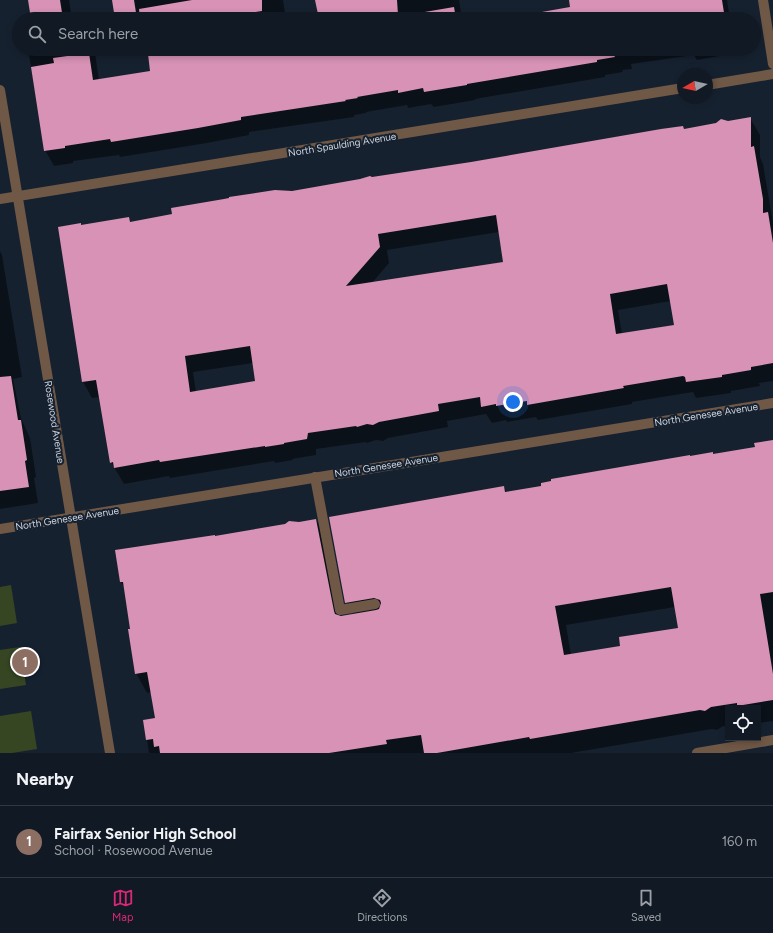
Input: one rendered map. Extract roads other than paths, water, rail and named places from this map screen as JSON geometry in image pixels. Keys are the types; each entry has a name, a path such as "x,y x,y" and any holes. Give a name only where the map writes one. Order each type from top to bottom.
{"street":[{"path":"763,0 773,64"},
{"path":"713,83 773,74"},
{"name":"North Spaulding Avenue","path":"0,199 677,89"},
{"name":"Rosewood Avenue","path":"0,90 110,753"},
{"name":"North Genesee Avenue","path":"0,529 773,403"},
{"path":"315,477 340,610 375,604"},
{"path":"696,753 773,740"}],"place":[{"name":"Fairfax Senior High School","path":"25,662"}]}
